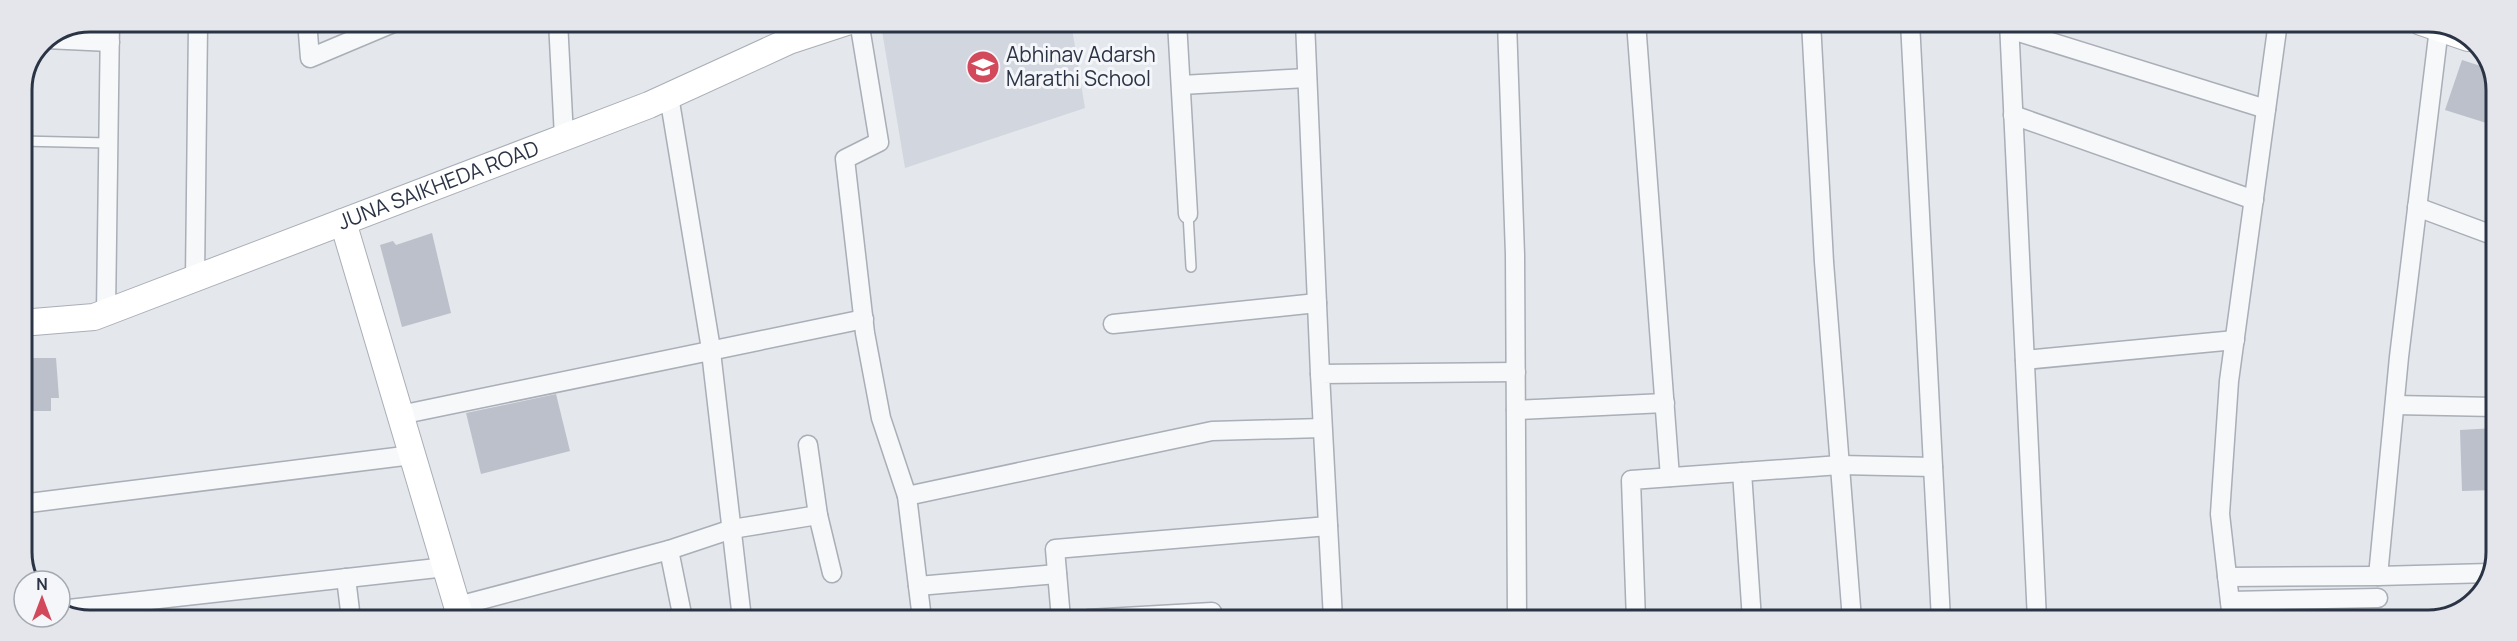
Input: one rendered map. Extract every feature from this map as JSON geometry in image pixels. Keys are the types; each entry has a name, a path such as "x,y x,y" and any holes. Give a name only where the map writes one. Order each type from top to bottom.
{"main road":[{"name":"JUNA SAIKHEDA ROAD","path":"32,322 94,317 343,222 669,96 787,32"},
{"path":"343,222 459,609"}],"street":[{"path":"106,312 110,32"},
{"path":"195,278 198,32"},
{"path":"308,32 310,58 372,32"},
{"path":"559,32 564,137"},
{"path":"861,32 879,142 845,159 864,319 881,418 906,495 921,609"},
{"path":"1178,32 1188,214"},
{"path":"1305,32 1322,428 1332,609"},
{"path":"1507,32 1515,255 1517,609"},
{"path":"1637,32 1670,477"},
{"path":"1812,32 1824,262 1851,609"},
{"path":"1911,32 1940,609"},
{"path":"2009,32 2036,609"},
{"path":"2028,32 2266,109"},
{"path":"2231,609 2220,514 2229,381 2277,32"},
{"path":"2378,576 2417,207 2429,32"},
{"path":"60,40 110,42"},
{"path":"1181,85 1307,78"},
{"path":"669,96 710,351 741,609"},
{"path":"2013,115 2254,200"},
{"path":"2417,207 2485,232"},
{"path":"1113,324 1317,303"},
{"path":"400,415 864,319"},
{"path":"2025,360 2235,340"},
{"path":"1320,374 1516,372"},
{"path":"1516,410 1665,403"},
{"path":"2395,405 2486,407"},
{"path":"906,495 1212,431 1322,428"},
{"path":"808,445 818,515 832,573"},
{"path":"32,503 412,455"},
{"path":"1636,609 1631,480 1840,465 1933,467"},
{"path":"1742,472 1751,609"},
{"path":"470,609 732,529 818,515"},
{"path":"1060,609 1055,549 1328,526"},
{"path":"669,550 681,609"},
{"path":"142,609 345,578 446,567"},
{"path":"2227,577 2481,573"},
{"path":"918,586 1058,574"},
{"path":"345,578 350,609"},
{"path":"2230,601 2378,598"}],"lane":[{"path":"32,141 108,142"},
{"path":"1188,214 1191,267"}],"shaded area":[{"name":"Abhinav Adarsh Marathi School","path":"882,32 1073,32 1085,108 905,168"}],"building":[{"path":"2462,60 2481,66 2485,86 2485,123 2445,110"},
{"path":"432,233 451,313 402,327 380,245 393,241 396,245"},
{"path":"32,358 56,358 59,398 51,398 51,411 32,411"},
{"path":"556,394 570,451 481,474 466,413"},
{"path":"2486,429 2486,490 2462,491 2460,430"}],"place":[{"name":"Abhinav Adarsh Marathi School","path":"983,67"}]}
